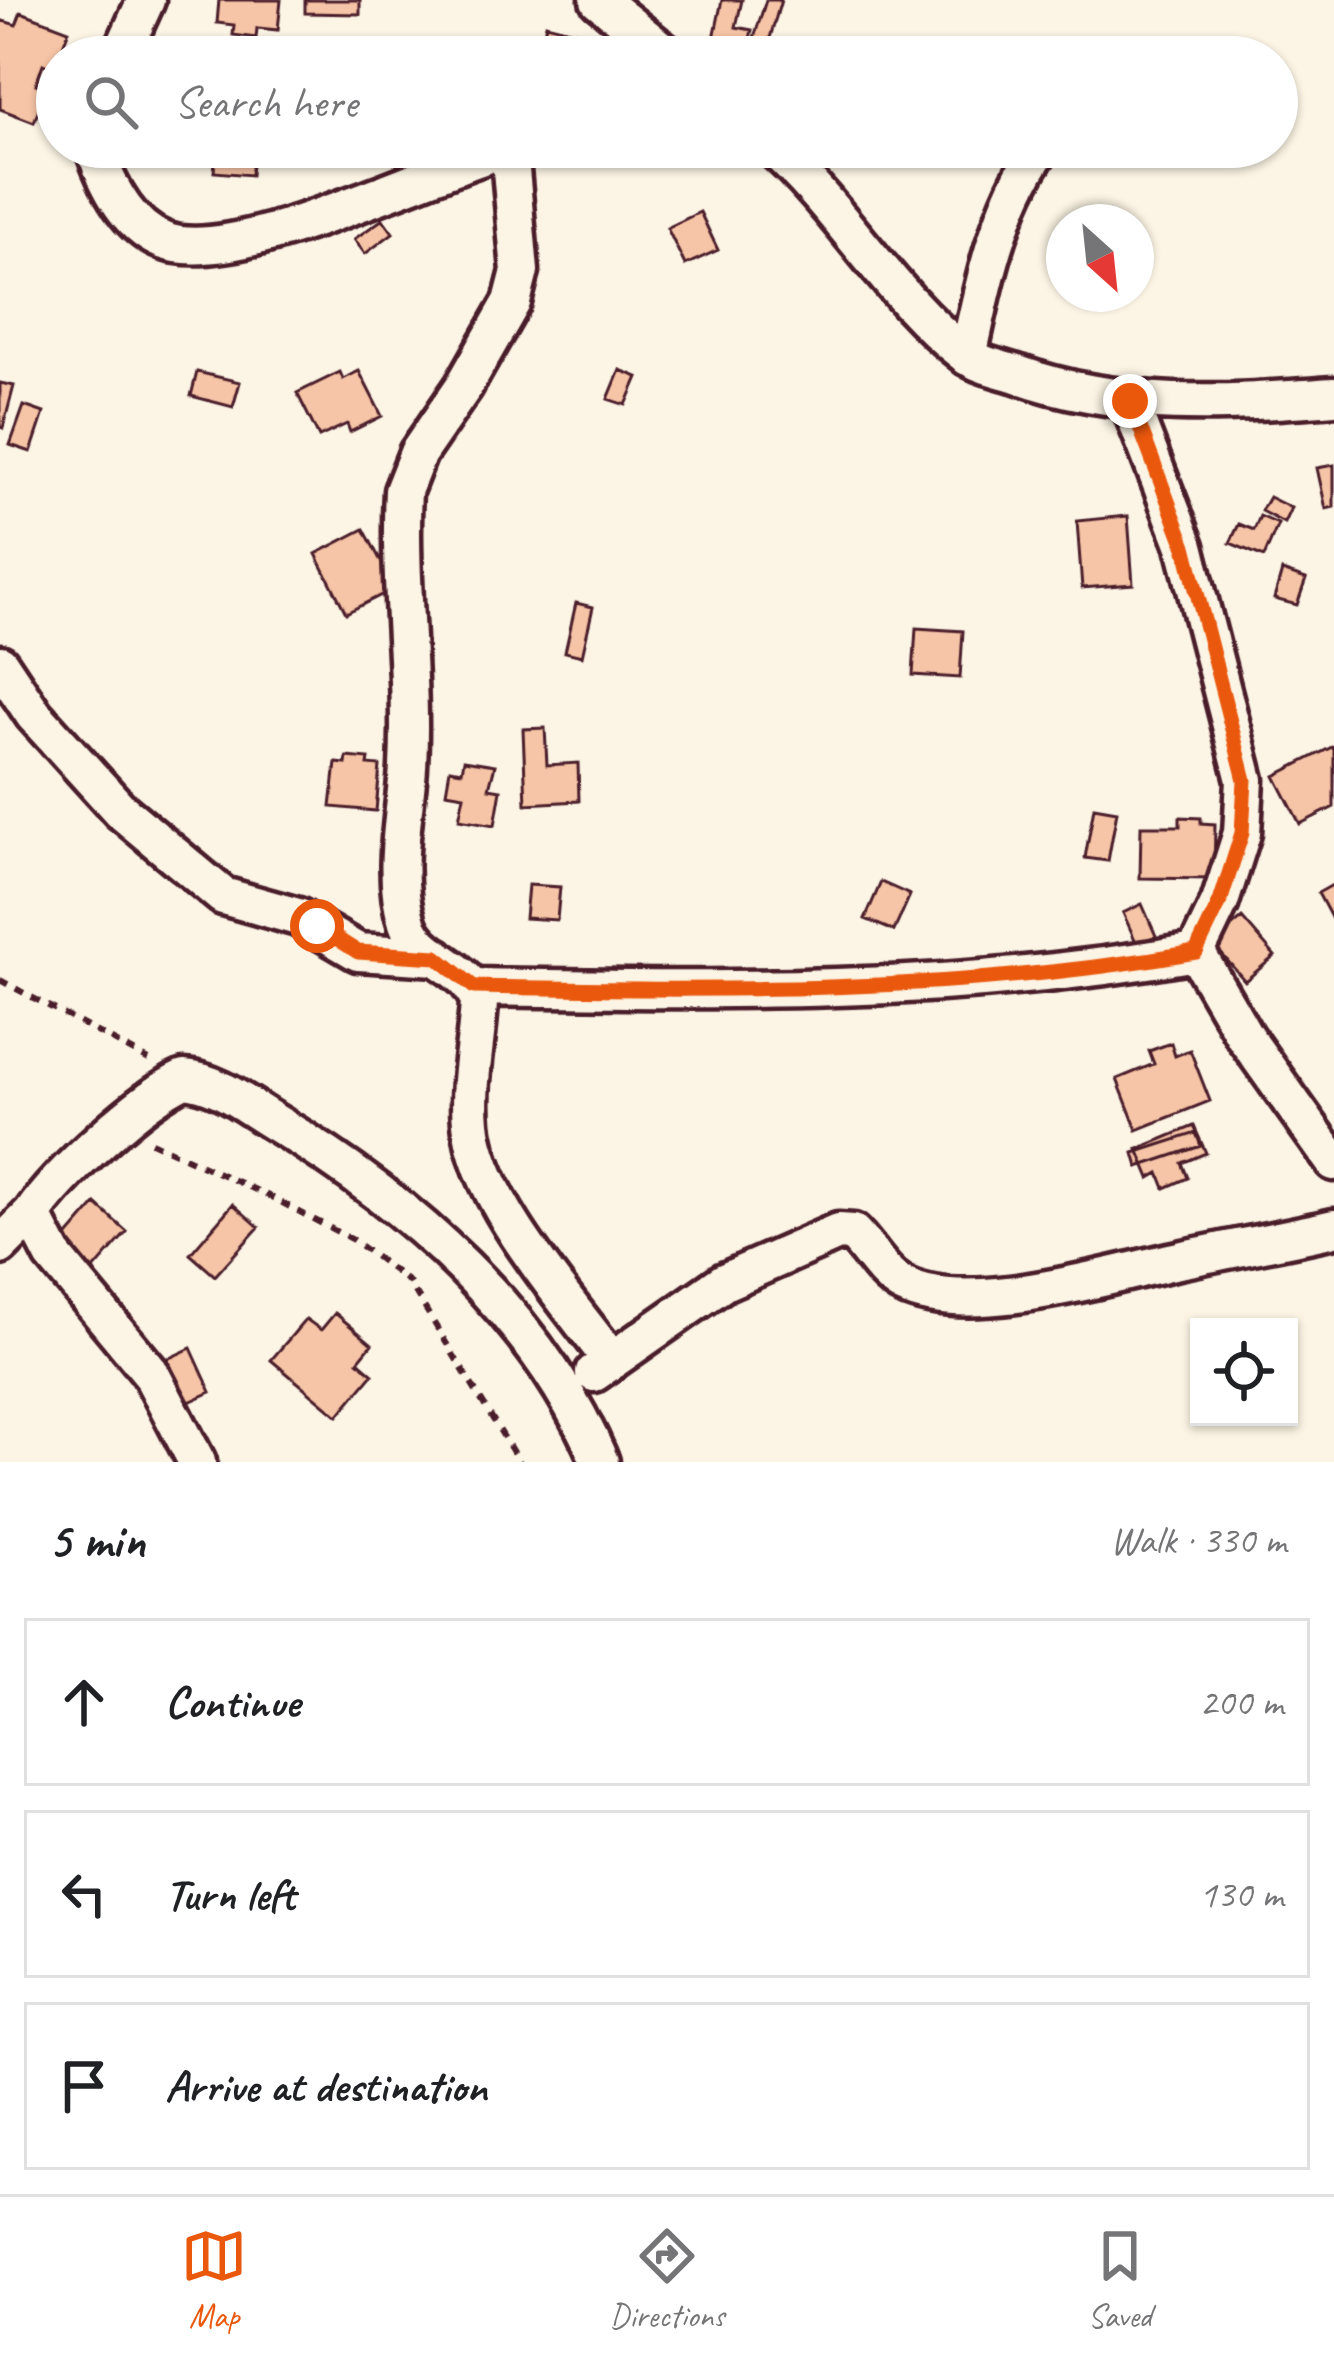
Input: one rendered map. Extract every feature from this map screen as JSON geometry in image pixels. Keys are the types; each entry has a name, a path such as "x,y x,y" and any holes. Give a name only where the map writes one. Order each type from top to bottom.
{"street":[{"path":"130,36 146,0"},
{"path":"599,0 637,36"},
{"path":"101,168 126,212 158,239 187,248 278,230 451,168"},
{"path":"512,168 520,271 512,302 464,386 418,453 403,490 408,766 399,849 408,924 416,940 474,987 479,1002 470,1123 481,1163 507,1216 611,1360"},
{"path":"795,168 903,294 968,357 1048,385 1130,401 1251,402 1334,396"},
{"path":"968,357 986,272 1027,168"},
{"path":"1130,401 1185,546 1245,780 1242,833 1220,902 1196,952"},
{"path":"0,664 34,715 120,810 223,896 298,917 358,952 437,957"},
{"path":"474,987 766,992 1030,977 1196,952"},
{"path":"1196,952 1245,1036 1334,1162"},
{"path":"0,1246 32,1214 50,1187 152,1097 184,1079 208,1084 291,1132 424,1229 477,1281 567,1393 600,1462"},
{"path":"32,1214 52,1255 150,1372 197,1462"},
{"path":"567,1393 724,1282 838,1232 853,1233 891,1278 908,1288 955,1298 1070,1283 1334,1228"}],"path":[{"path":"0,980 184,1079"},
{"path":"119,1127 271,1197 386,1262 424,1302 519,1462"}],"building":[{"path":"219,0 281,0 278,30 257,28 256,36 241,36 233,35 234,25 217,23"},
{"path":"305,0 360,0 360,14 305,13"},
{"path":"722,0 742,0 736,27 752,30 751,36 714,36"},
{"path":"766,0 781,0 771,36 755,36"},
{"path":"21,12 69,30 67,36 36,36 34,122 0,109 0,20 16,25"},
{"path":"546,24 578,32 577,36 543,36"},
{"path":"214,168 252,168 251,175 214,172"},
{"path":"700,212 718,250 685,265 667,228"},
{"path":"383,219 393,233 365,254 354,239"},
{"path":"620,370 638,377 626,405 608,399"},
{"path":"359,371 382,416 350,432 347,424 319,437 297,393 340,372 343,379"},
{"path":"197,372 240,382 233,407 191,396"},
{"path":"0,383 14,386 3,428 0,427"},
{"path":"24,406 44,413 31,452 10,445"},
{"path":"1334,465 1334,507 1326,509 1317,468"},
{"path":"1269,497 1291,508 1284,523 1261,511"},
{"path":"1128,516 1133,584 1082,588 1077,521"},
{"path":"1260,516 1278,524 1264,557 1230,543 1239,524 1254,530"},
{"path":"364,529 395,588 346,613 316,554"},
{"path":"1282,571 1306,579 1297,605 1274,599"},
{"path":"576,603 593,607 582,656 565,652"},
{"path":"916,628 963,631 960,678 913,675"},
{"path":"545,728 547,765 578,763 579,801 526,804 523,729"},
{"path":"1334,746 1334,807 1300,824 1275,776"},
{"path":"347,757 369,759 368,765 380,766 376,811 331,807 336,763 346,764"},
{"path":"464,760 495,765 489,788 501,790 495,825 459,819 464,795 446,792 450,769 462,771"},
{"path":"1094,807 1117,811 1108,861 1085,858"},
{"path":"1180,817 1215,824 1214,879 1140,878 1141,826 1180,826"},
{"path":"881,882 910,895 894,931 865,919"},
{"path":"1334,884 1334,923 1318,893"},
{"path":"528,885 560,887 557,920 525,918"},
{"path":"1142,904 1156,936 1137,944 1123,913"},
{"path":"1242,918 1275,956 1245,981 1212,943"},
{"path":"1171,1043 1175,1056 1190,1050 1210,1101 1137,1130 1117,1079 1154,1064 1149,1051"},
{"path":"1194,1126 1206,1153 1182,1163 1188,1178 1165,1188 1159,1173 1150,1178 1138,1149"},
{"path":"1196,1133 1201,1146 1138,1167 1134,1153"},
{"path":"96,1204 127,1232 93,1271 61,1244"},
{"path":"233,1204 259,1227 215,1276 190,1254"},
{"path":"335,1313 372,1344 358,1361 373,1374 338,1416 271,1360 306,1319 321,1330"},
{"path":"191,1348 211,1392 178,1407 159,1363"}],"route":[{"path":"317,926 358,952 437,957 474,987 766,992 1030,977 1196,952 1220,902 1242,833 1245,780 1185,546 1130,401"}]}
